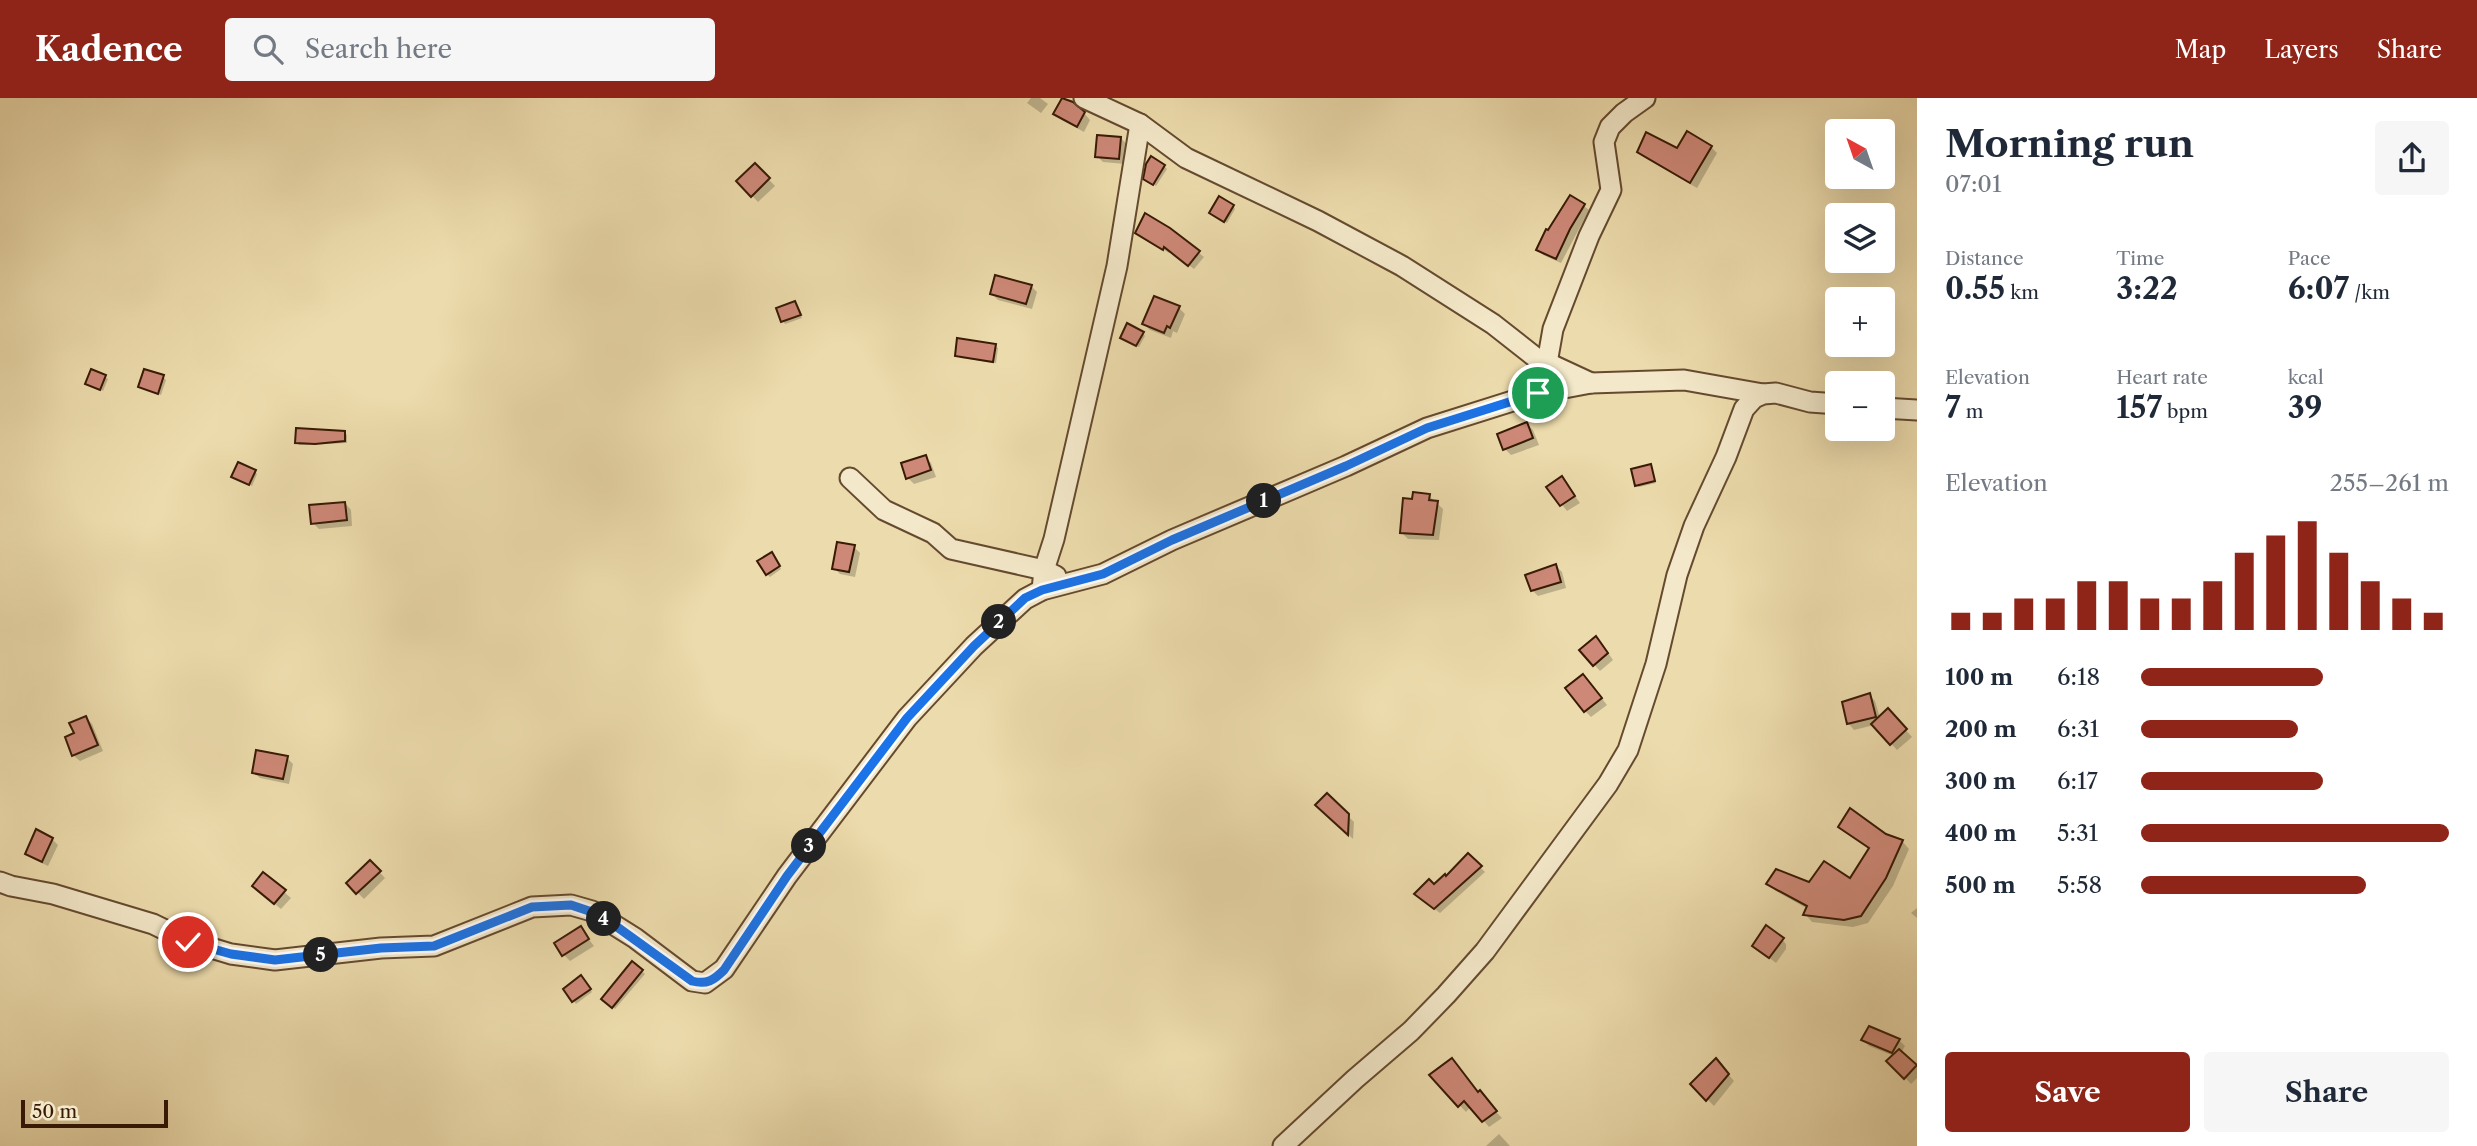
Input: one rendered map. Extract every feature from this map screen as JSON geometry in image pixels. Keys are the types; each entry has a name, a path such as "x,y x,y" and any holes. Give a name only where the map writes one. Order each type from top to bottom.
{"street":[{"path":"1084,98 1140,124 1186,158 1298,211 1402,266 1493,324 1535,357 1591,383"},
{"path":"1547,363 1553,329 1588,236 1611,190 1604,142 1610,127 1645,98"},
{"path":"1042,590 1044,570 1054,539 1117,265 1140,124"},
{"path":"0,882 11,887 53,894 153,924 188,942 231,954 275,960 381,948 434,946 532,907 571,905 592,912 635,938 692,981 705,983 724,970 787,876 907,718 1025,598 1042,590 1103,574 1172,540 1346,466 1427,428 1538,393 1591,383 1684,380 1825,403"},
{"path":"1283,1146 1355,1079 1412,1031 1447,995 1485,951 1608,784 1628,750 1656,664 1677,575 1694,526 1726,457 1744,409 1754,398 1763,394"},
{"path":"1895,409 1917,410"},
{"path":"850,478 884,509 933,533 951,549 1044,570 1068,583"}],"building":[{"path":"1062,98 1073,102 1085,112 1077,127 1053,114"},
{"path":"1687,131 1712,146 1690,183 1637,152 1646,132 1677,148"},
{"path":"1097,135 1121,137 1119,159 1095,157"},
{"path":"1151,156 1165,165 1153,185 1143,179"},
{"path":"755,163 770,178 751,197 736,181"},
{"path":"1570,195 1585,204 1556,259 1536,250 1546,229 1548,230"},
{"path":"1219,196 1234,205 1224,222 1209,213"},
{"path":"1145,213 1200,251 1188,266 1164,247 1163,250 1135,233"},
{"path":"995,275 1032,285 1026,304 990,294"},
{"path":"1154,296 1180,306 1170,328 1167,326 1164,333 1142,324"},
{"path":"795,301 801,315 781,322 776,308"},
{"path":"1127,323 1144,332 1136,346 1120,338"},
{"path":"957,338 996,344 993,362 955,356"},
{"path":"91,369 106,375 100,390 85,384"},
{"path":"144,369 164,375 158,394 138,387"},
{"path":"1527,422 1533,438 1503,450 1497,434"},
{"path":"296,428 345,431 345,441 295,443"},
{"path":"926,455 931,470 906,479 901,463"},
{"path":"238,462 256,470 249,485 231,477"},
{"path":"1651,464 1655,481 1635,486 1631,469"},
{"path":"1562,476 1575,496 1560,506 1546,487"},
{"path":"1413,492 1430,494 1429,500 1438,501 1433,535 1400,533 1403,498 1412,499"},
{"path":"345,502 347,520 311,524 309,505"},
{"path":"837,542 855,545 849,572 832,569"},
{"path":"772,552 780,566 766,575 757,561"},
{"path":"1556,564 1561,582 1531,591 1525,575"},
{"path":"1596,636 1608,653 1593,666 1579,650"},
{"path":"1583,674 1602,698 1584,712 1565,688"},
{"path":"1870,693 1876,717 1847,724 1842,702"},
{"path":"1888,708 1907,729 1890,745 1871,724"},
{"path":"86,716 98,745 72,756 65,737 74,733 69,723"},
{"path":"256,750 288,756 283,779 252,773"},
{"path":"1327,793 1349,814 1348,835 1315,805"},
{"path":"1850,808 1886,834 1903,840 1886,878 1861,916 1844,920 1803,915 1807,906 1766,884 1776,869 1809,882 1824,861 1850,878 1869,848 1838,827"},
{"path":"36,829 53,838 42,862 25,854"},
{"path":"1468,853 1482,866 1434,909 1414,894 1429,879 1434,884 1445,874 1446,876"},
{"path":"370,860 381,871 356,894 346,883"},
{"path":"263,872 286,890 274,904 252,886"},
{"path":"1766,925 1784,938 1769,958 1752,946"},
{"path":"581,926 589,939 562,956 554,943"},
{"path":"632,961 643,970 612,1008 601,999"},
{"path":"581,975 591,989 572,1002 563,989"},
{"path":"1869,1026 1900,1039 1892,1053 1861,1040"},
{"path":"1899,1049 1917,1065 1904,1079 1886,1061"},
{"path":"1452,1058 1478,1092 1480,1090 1497,1111 1482,1122 1464,1101 1458,1107 1429,1075"},
{"path":"1716,1058 1729,1074 1706,1101 1690,1084"}],"route":[{"path":"188,942 231,954 275,960 381,948 434,946 532,907 571,905 592,912 613,924 692,981 711,981 731,961 787,876 907,718 974,646 1025,598 1042,590 1103,574 1172,540 1346,466 1427,428 1538,393"}]}
